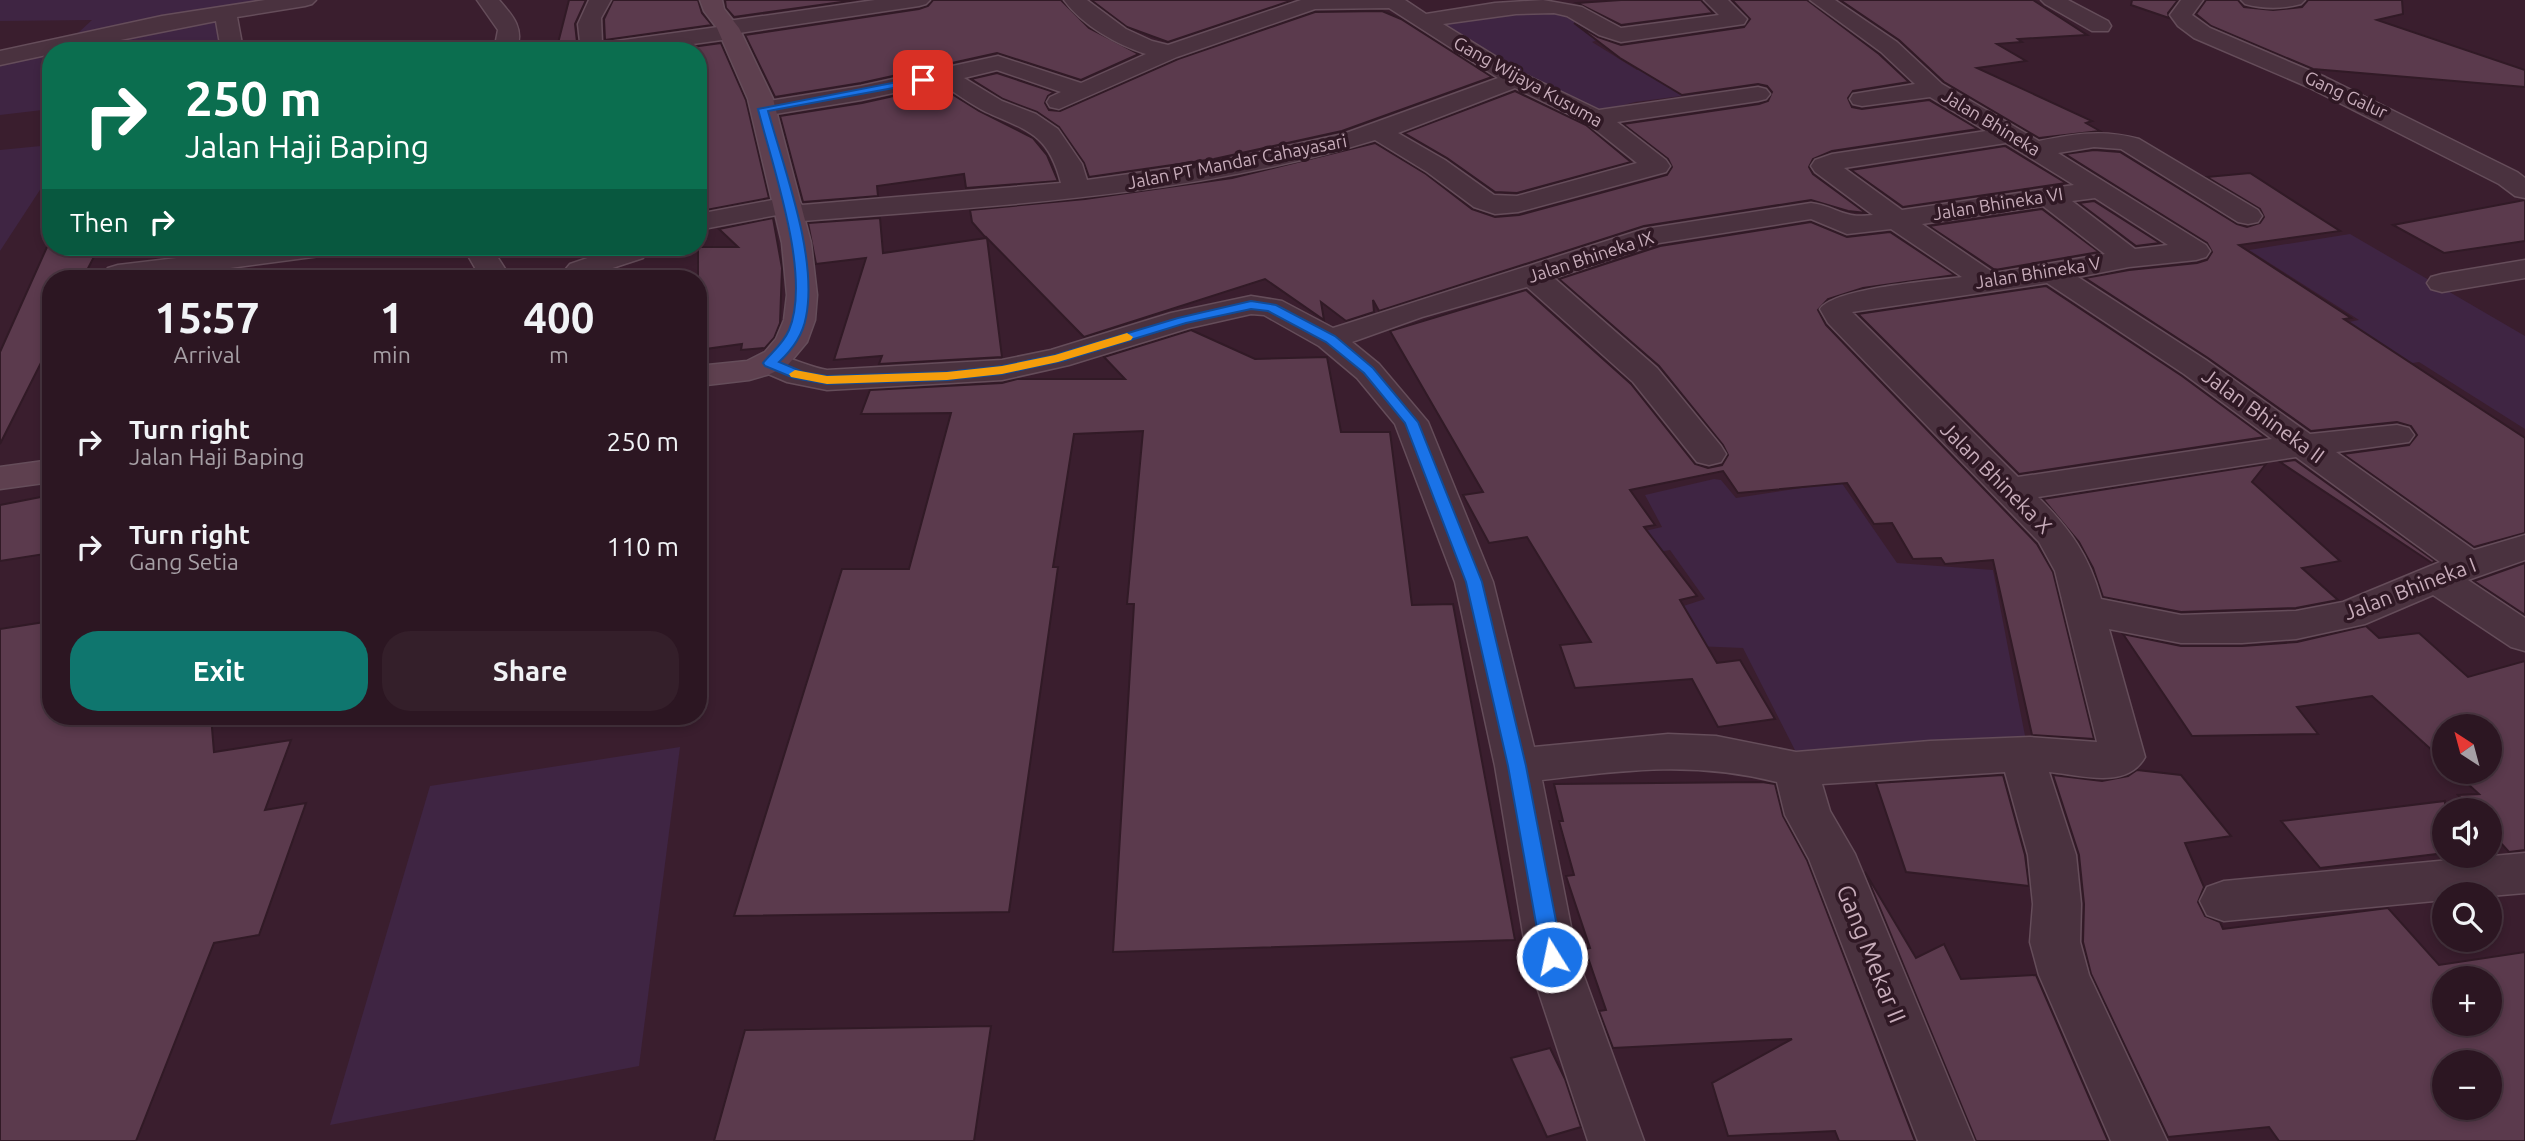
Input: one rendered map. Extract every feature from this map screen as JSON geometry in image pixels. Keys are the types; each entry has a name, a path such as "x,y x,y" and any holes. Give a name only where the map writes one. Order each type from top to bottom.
{"street":[{"path":"74,42 162,23 305,0"},
{"path":"488,0 510,30 512,37 510,42"},
{"path":"590,42 587,20 600,0"},
{"path":"707,375 745,370 770,363 789,343 800,316 800,261 763,109 729,30 712,7 711,0"},
{"path":"668,42 919,0"},
{"path":"1074,0 1108,27 1156,50 1169,52"},
{"path":"1421,22 1477,12 1558,6 1578,12 1600,28 1621,35 1736,19 1737,17 1715,0"},
{"name":"Jalan Bhineka","path":"1821,0 1889,47 1934,89 2196,251 2129,258"},
{"path":"2052,0 2100,26"},
{"name":"Gang Galur","path":"2218,0 2192,0 2181,15 2183,20 2202,33 2311,78 2394,118 2508,178 2525,190"},
{"path":"2252,0 2294,0"},
{"path":"1027,119 1080,91 1169,52 1312,3 1394,1"},
{"name":"Gang Wijaya Kusuma","path":"1377,131 1397,141 1495,206 1518,204 1656,167 1596,118 1516,79 1421,22 1394,1"},
{"path":"225,13 231,42"},
{"path":"0,58 42,49"},
{"path":"763,109 998,62 1080,91"},
{"path":"943,75 993,106 1027,119 1049,134 1069,164 1076,189"},
{"name":"Jalan PT Mandar Cahayasari","path":"707,211 789,209 1106,187 1206,172 1377,131 1516,79"},
{"path":"1862,99 1934,89"},
{"path":"1596,118 1758,94"},
{"path":"1988,282 1824,166 1832,162 2010,135"},
{"path":"2034,150 2098,138 2117,139 2130,144 2248,216"},
{"name":"Jalan Bhineka VI","path":"1896,219 2099,189"},
{"name":"Jalan Bhineka V","path":"2048,196 2129,258"},
{"name":"Jalan Bhineka IX","path":"1330,339 1654,236 1811,211 1829,214 1846,226 1896,219"},
{"path":"163,270 266,256"},
{"path":"580,270 616,256"},
{"name":"Jalan Bhineka V","path":"1846,303 2052,273 2129,258"},
{"path":"2442,283 2525,270"},
{"name":"Jalan Bhineka II","path":"2052,273 2195,367 2304,445 2525,637"},
{"path":"1532,276 1572,308 1645,375 1709,454"},
{"name":"Jalan Bhineka X","path":"1846,303 1835,309 1839,316 2054,535 2074,571 2123,757 2116,761 2025,755"},
{"path":"770,363 799,375 827,380 947,376 1002,370 1058,358 1182,320 1251,305 1271,307 1330,339 1368,370 1411,422 1474,582 1517,766 1552,957 1616,1141"},
{"path":"2008,490 2304,445 2396,435"},
{"path":"0,478 42,472"},
{"name":"Jalan Bhineka I","path":"2085,610 2181,629 2242,629 2296,625 2351,614 2453,572 2525,547"},
{"path":"1517,766 1690,751 1738,755 1796,769 1930,758 2025,755 2023,759 2052,855 2057,904 2055,942 2064,975 2139,1141"},
{"name":"Gang Mekar II","path":"1796,769 1808,815 1831,854 1927,1098 1947,1141"},
{"path":"2224,901 2525,873"}],"shaded area":[{"path":"0,0 274,0 229,8 221,42 68,42 92,20 0,21"},
{"path":"1552,8 1579,15 1605,37 1592,42 1637,70 1654,67 1697,94 1635,102 1601,111 1520,79 1427,22"},
{"path":"42,52 42,110 0,115 0,63"},
{"path":"42,146 42,187 0,251 0,150"},
{"path":"2350,234 2525,336 2525,429 2419,362 2375,369 2314,329 2359,320 2249,250"},
{"path":"1714,479 1721,480 1736,498 1841,482 1897,563 1993,570 2026,741 1800,760 1743,648 1670,645 1656,615 1705,599 1670,550 1623,558 1610,539 1662,527 1645,495"},
{"path":"680,747 639,1066 330,1125 430,786"}],"building":[{"path":"569,0 586,0 575,24 577,42 558,42"},
{"path":"613,0 698,0 702,13 712,25 605,40 604,19"},
{"path":"725,0 856,0 734,17 726,8"},
{"path":"933,0 1061,0 1089,28 1139,54 1081,80 997,53 861,83 775,97 745,35 919,9 928,6"},
{"path":"1091,0 1293,0 1168,42 1127,27"},
{"path":"1701,0 1713,13 1621,25 1577,3"},
{"path":"1732,0 1807,0 1879,54 1909,82 1853,91 1848,98 1852,107 1862,109 1929,100 1978,129 1832,151 1813,159 1809,167 1813,174 1866,213 1848,211 1811,200 1644,226 1379,311 1373,300 1374,312 1346,321 1321,302 1324,320 1265,279 1084,337 987,238 1002,357 879,364 882,356 834,360 866,258 816,264 808,223 880,218 883,253 986,238 972,222 970,210 1085,199 1232,178 1375,143 1426,174 1472,209 1495,217 1519,215 1667,175 1672,167 1668,159 1623,124 1759,104 1768,101 1772,92 1767,86 1758,84 1682,95 1620,58 1574,23 1598,37 1621,45 1744,27 1750,19"},
{"path":"1840,0 2033,0 2087,35 2018,39 2022,42 1997,44 2026,61 1977,68 2092,121 2086,123 2100,131 2039,138 1944,82 1899,40"},
{"path":"2132,0 2178,0 2168,13 2169,18 2131,5"},
{"path":"2206,0 2238,0 2244,7 2273,10 2302,7 2308,0 2402,0 2403,14 2377,20 2525,70 2525,87 2313,69 2211,26 2196,14"},
{"path":"1382,11 1401,19 1492,77 1342,131 1214,159 1089,177 1084,163 1059,127 1037,112 1003,99 971,79 997,73 1054,92 1048,96 1045,103 1049,110 1060,111 1178,59 1315,12"},
{"path":"721,43 746,100 769,198 707,210 707,45"},
{"path":"939,86 979,111 1033,138 1047,155 1058,181 966,188 964,174 877,186 878,196 803,202 780,116 862,103"},
{"path":"1515,91 1586,125 1631,162 1517,193 1495,192 1447,158 1404,133"},
{"path":"2005,146 2066,183 1903,207 1851,170"},
{"path":"2094,150 2120,152 2237,224 2247,227 2260,223 2264,217 2260,209 2207,177 2250,173 2340,231 2239,245 2351,318 2344,319 2525,438 2525,533 2474,547 2343,454 2409,445 2417,435 2411,426 2397,422 2311,431 2208,358 2085,278 2197,263 2207,260 2212,252 2207,243 2065,154"},
{"path":"2525,200 2525,241 2444,253 2393,225"},
{"path":"2094,201 2160,243 2136,246 2079,203"},
{"path":"2042,209 2099,252 1995,270 1929,226"},
{"path":"773,218 782,268 780,323 774,338 765,348 741,350 742,344 707,349 707,270 698,270 698,256 707,256 707,247 738,247 719,229"},
{"path":"1811,222 1847,237 1890,232 1955,275 1863,288 1828,299 1818,310 1826,325 2037,544 2053,572 2094,739 2032,735 1993,560 1945,564 1941,558 1913,559 1892,523 1874,524 1847,483 1738,493 1723,471 1630,490 1655,525 1644,527 1697,596 1680,600 1717,663 1740,660 1775,719 1718,727 1692,679 1575,688 1560,645 1591,642 1527,537 1489,543 1463,495 1483,492 1390,331 1526,290 1631,384 1695,464 1708,468 1722,465 1728,455 1723,445 1659,366 1559,279 1660,246"},
{"path":"43,256 94,256 87,270 42,270 42,361 0,444 0,352"},
{"path":"2046,286 2182,376 2265,437 2019,474 1858,314"},
{"path":"1191,330 1255,359 1327,357 1341,432 1390,432 1412,605 1453,604 1515,940 1113,952 1134,604 1127,604 1143,431 1074,434 1053,567 1058,567 1009,912 734,916 842,569 909,569 951,413 861,414 870,390 1002,383 1017,379 1125,379 1104,357"},
{"path":"2295,460 2435,561 2432,563 2280,462"},
{"path":"2266,464 2252,482 2340,561 2302,568 2338,600 2296,608 2181,612 2103,597 2093,568 2079,542 2043,499"},
{"path":"42,497 42,554 0,561 0,505"},
{"path":"2525,563 2525,615 2474,581"},
{"path":"42,622 42,725 212,725 214,752 291,740 265,810 306,803 259,935 214,943 136,1141 0,1141 0,629"},
{"path":"2366,626 2379,638 2419,633 2468,677 2525,661 2525,850 2509,852 2502,844 2502,798 2461,798 2458,795 2479,794 2468,784 2502,784 2502,714 2432,714 2432,750 2372,696 2297,707 2318,734 2192,736 2123,634 2181,646 2242,646 2297,642"},
{"path":"2137,770 2181,775 2231,836 2185,843 2204,887 2198,902 2205,916 2220,922 2223,929 2388,908 2439,965 2525,952 2525,1141 2279,1141 2269,1127 2168,1137 2091,974 2083,942 2084,904 2079,855 2053,775 2102,781 2128,776"},
{"path":"2003,775 2025,855 2029,886 1906,872 1876,783"},
{"path":"1554,784 1775,784 1783,816 1807,860 1915,1141 1839,1141 1835,1131 1728,1136 1712,1083 1792,1039 1613,1048 1599,1011 1606,1010 1585,949 1590,948 1566,876 1574,875 1559,821 1563,821"},
{"path":"2432,803 2432,855 2320,868 2281,821"},
{"path":"1865,872 1916,958 1944,944 1961,979 2036,975 2108,1141 1976,1141"},
{"path":"991,1026 974,1141 714,1141 745,1030"},
{"path":"1550,1048 1565,1079 1581,1127 1547,1137 1511,1058"}],"slow traffic":[{"path":"795,374 827,380 947,376 1002,370 1058,358 1127,337"}],"route":[{"path":"923,80 763,109 790,214 802,283 800,316 795,331 784,350 770,363 799,375 827,380 947,376 1002,370 1058,358 1182,320 1251,305 1271,307 1330,339 1368,370 1389,392 1411,422 1474,582 1517,766 1552,957"}]}
